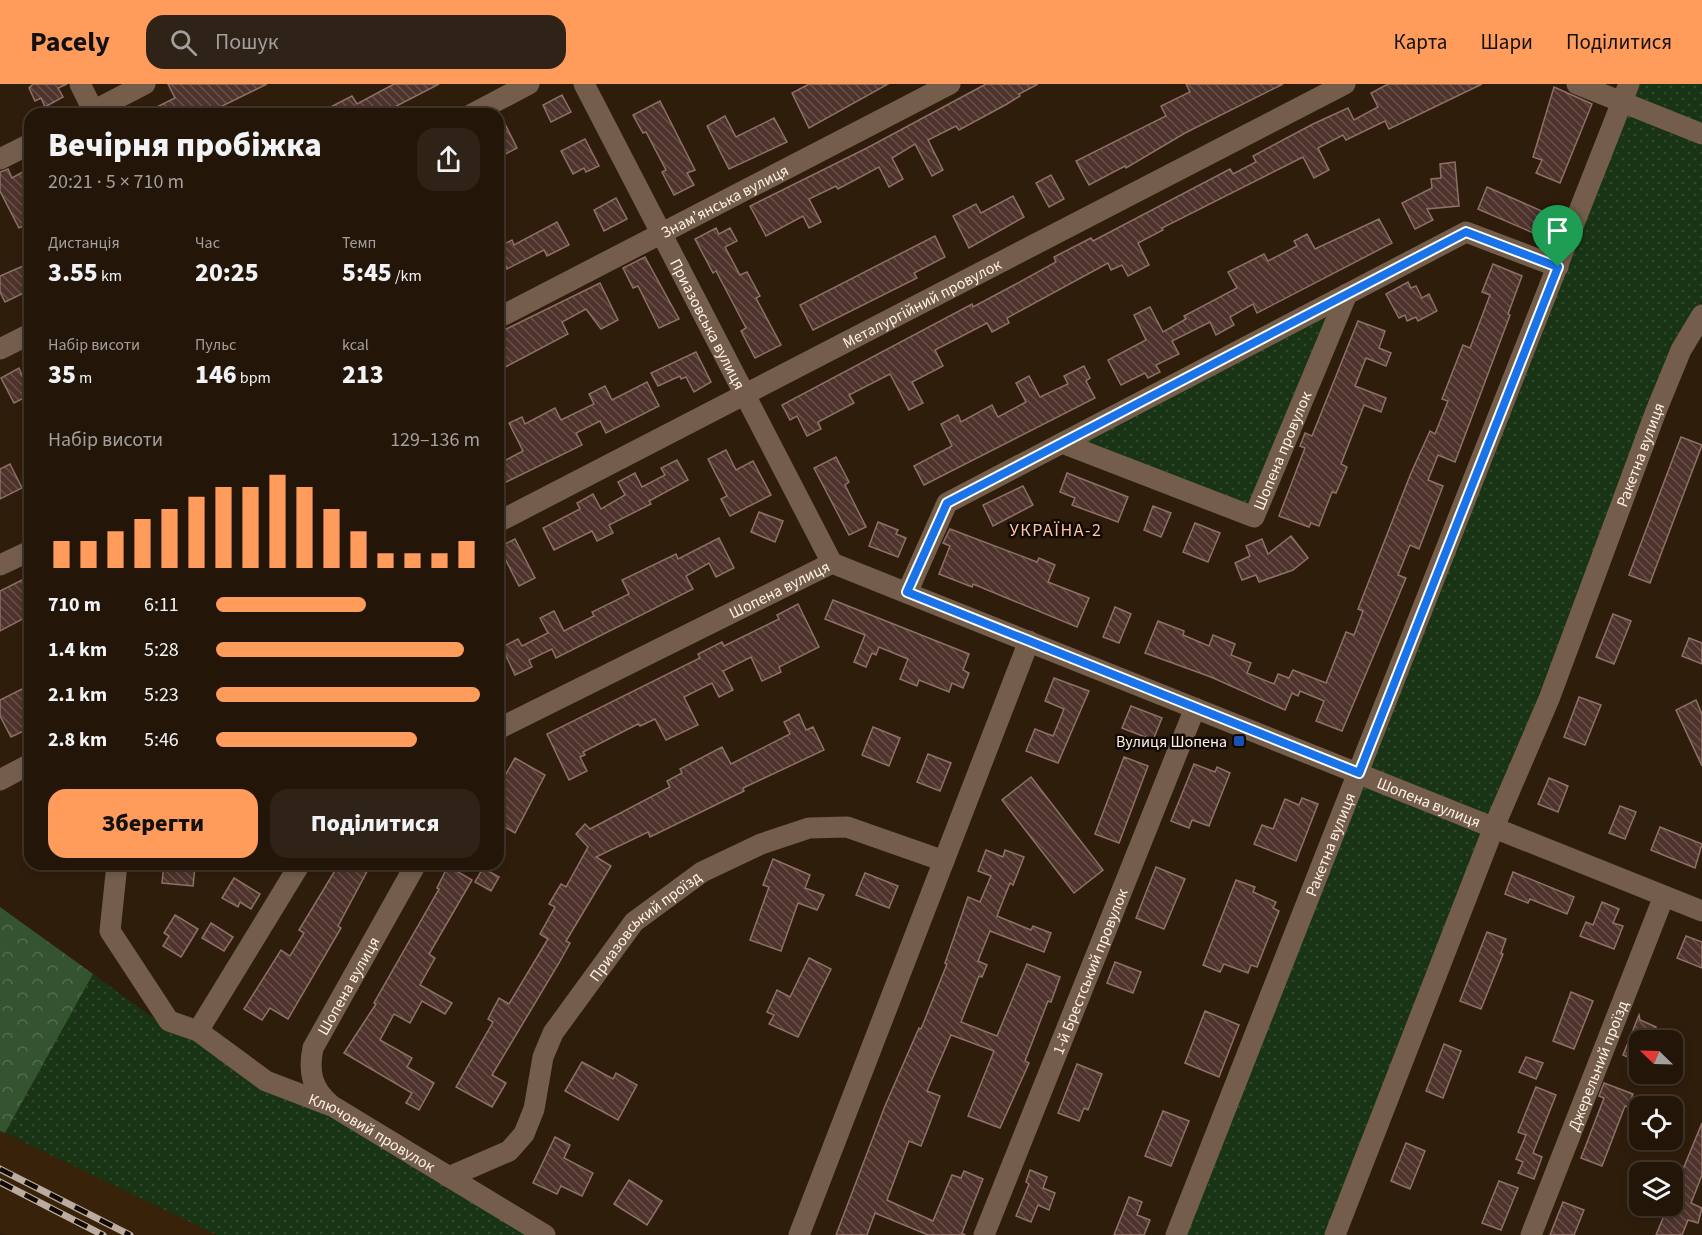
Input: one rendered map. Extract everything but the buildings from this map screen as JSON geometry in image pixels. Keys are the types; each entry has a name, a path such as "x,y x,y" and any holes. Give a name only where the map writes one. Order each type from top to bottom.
{"street":[{"path":"80,84 90,108"},
{"path":"101,108 145,84"},
{"path":"483,108 529,84"},
{"name":"Приазовська вулиця","path":"584,84 832,563"},
{"name":"Знам’янська вулиця","path":"504,315 950,84"},
{"name":"Металургійний провулок","path":"504,519 1345,84"},
{"path":"1577,84 1625,93 1702,134"},
{"name":"Ракетна вулиця","path":"1176,1235 1625,93"},
{"path":"0,159 24,147"},
{"path":"907,592 947,503 1466,232 1558,267"},
{"name":"Шопена провулок","path":"1062,443 1254,517 1347,294"},
{"name":"Ракетна вулиця","path":"1335,1235 1494,827 1549,699 1656,411 1681,350 1702,315"},
{"path":"0,349 24,337"},
{"path":"0,564 24,554"},
{"name":"Шопена вулиця","path":"504,726 832,563 1702,911"},
{"path":"800,1235 1029,641"},
{"name":"1-й Брестський провулок","path":"984,1235 1195,708"},
{"path":"0,780 24,767"},
{"name":"Приазовський проїзд","path":"449,1177 508,1151 524,1134 534,1109 543,1057 553,1032 634,922 702,872 761,844 808,828 847,827 944,861"},
{"name":"Ключовий провулок","path":"116,870 110,931 169,1021 198,1031 266,1082 334,1107 545,1235"},
{"path":"198,1031 296,870"},
{"name":"Шопена вулиця","path":"334,1107 321,1096 313,1081 310,1064 313,1047 413,870"},
{"name":"Джерельний проїзд","path":"1531,1235 1664,896"}],"shaded area":[{"path":"0,1131 151,1201 217,1235 7,1235 0,1232"}],"green space":[{"path":"1638,84 1702,84 1702,301 1328,1235 1185,1235"},
{"path":"1329,313 1249,506 1084,442"},
{"path":"0,907 93,974 5,1133 0,1131"},
{"path":"93,974 167,1028 195,1037 331,1113 533,1235 217,1235 5,1133"}],"railway":[{"path":"0,1169 130,1235"},
{"path":"0,1182 103,1235"}],"place":[{"name":"Вулиця Шопена","path":"1239,741"}],"district":[{"name":"УКРАЇНА-2","path":"1056,530"}],"route":[{"path":"1466,232 1558,267 1359,773 907,592 947,503 1466,232"}]}
